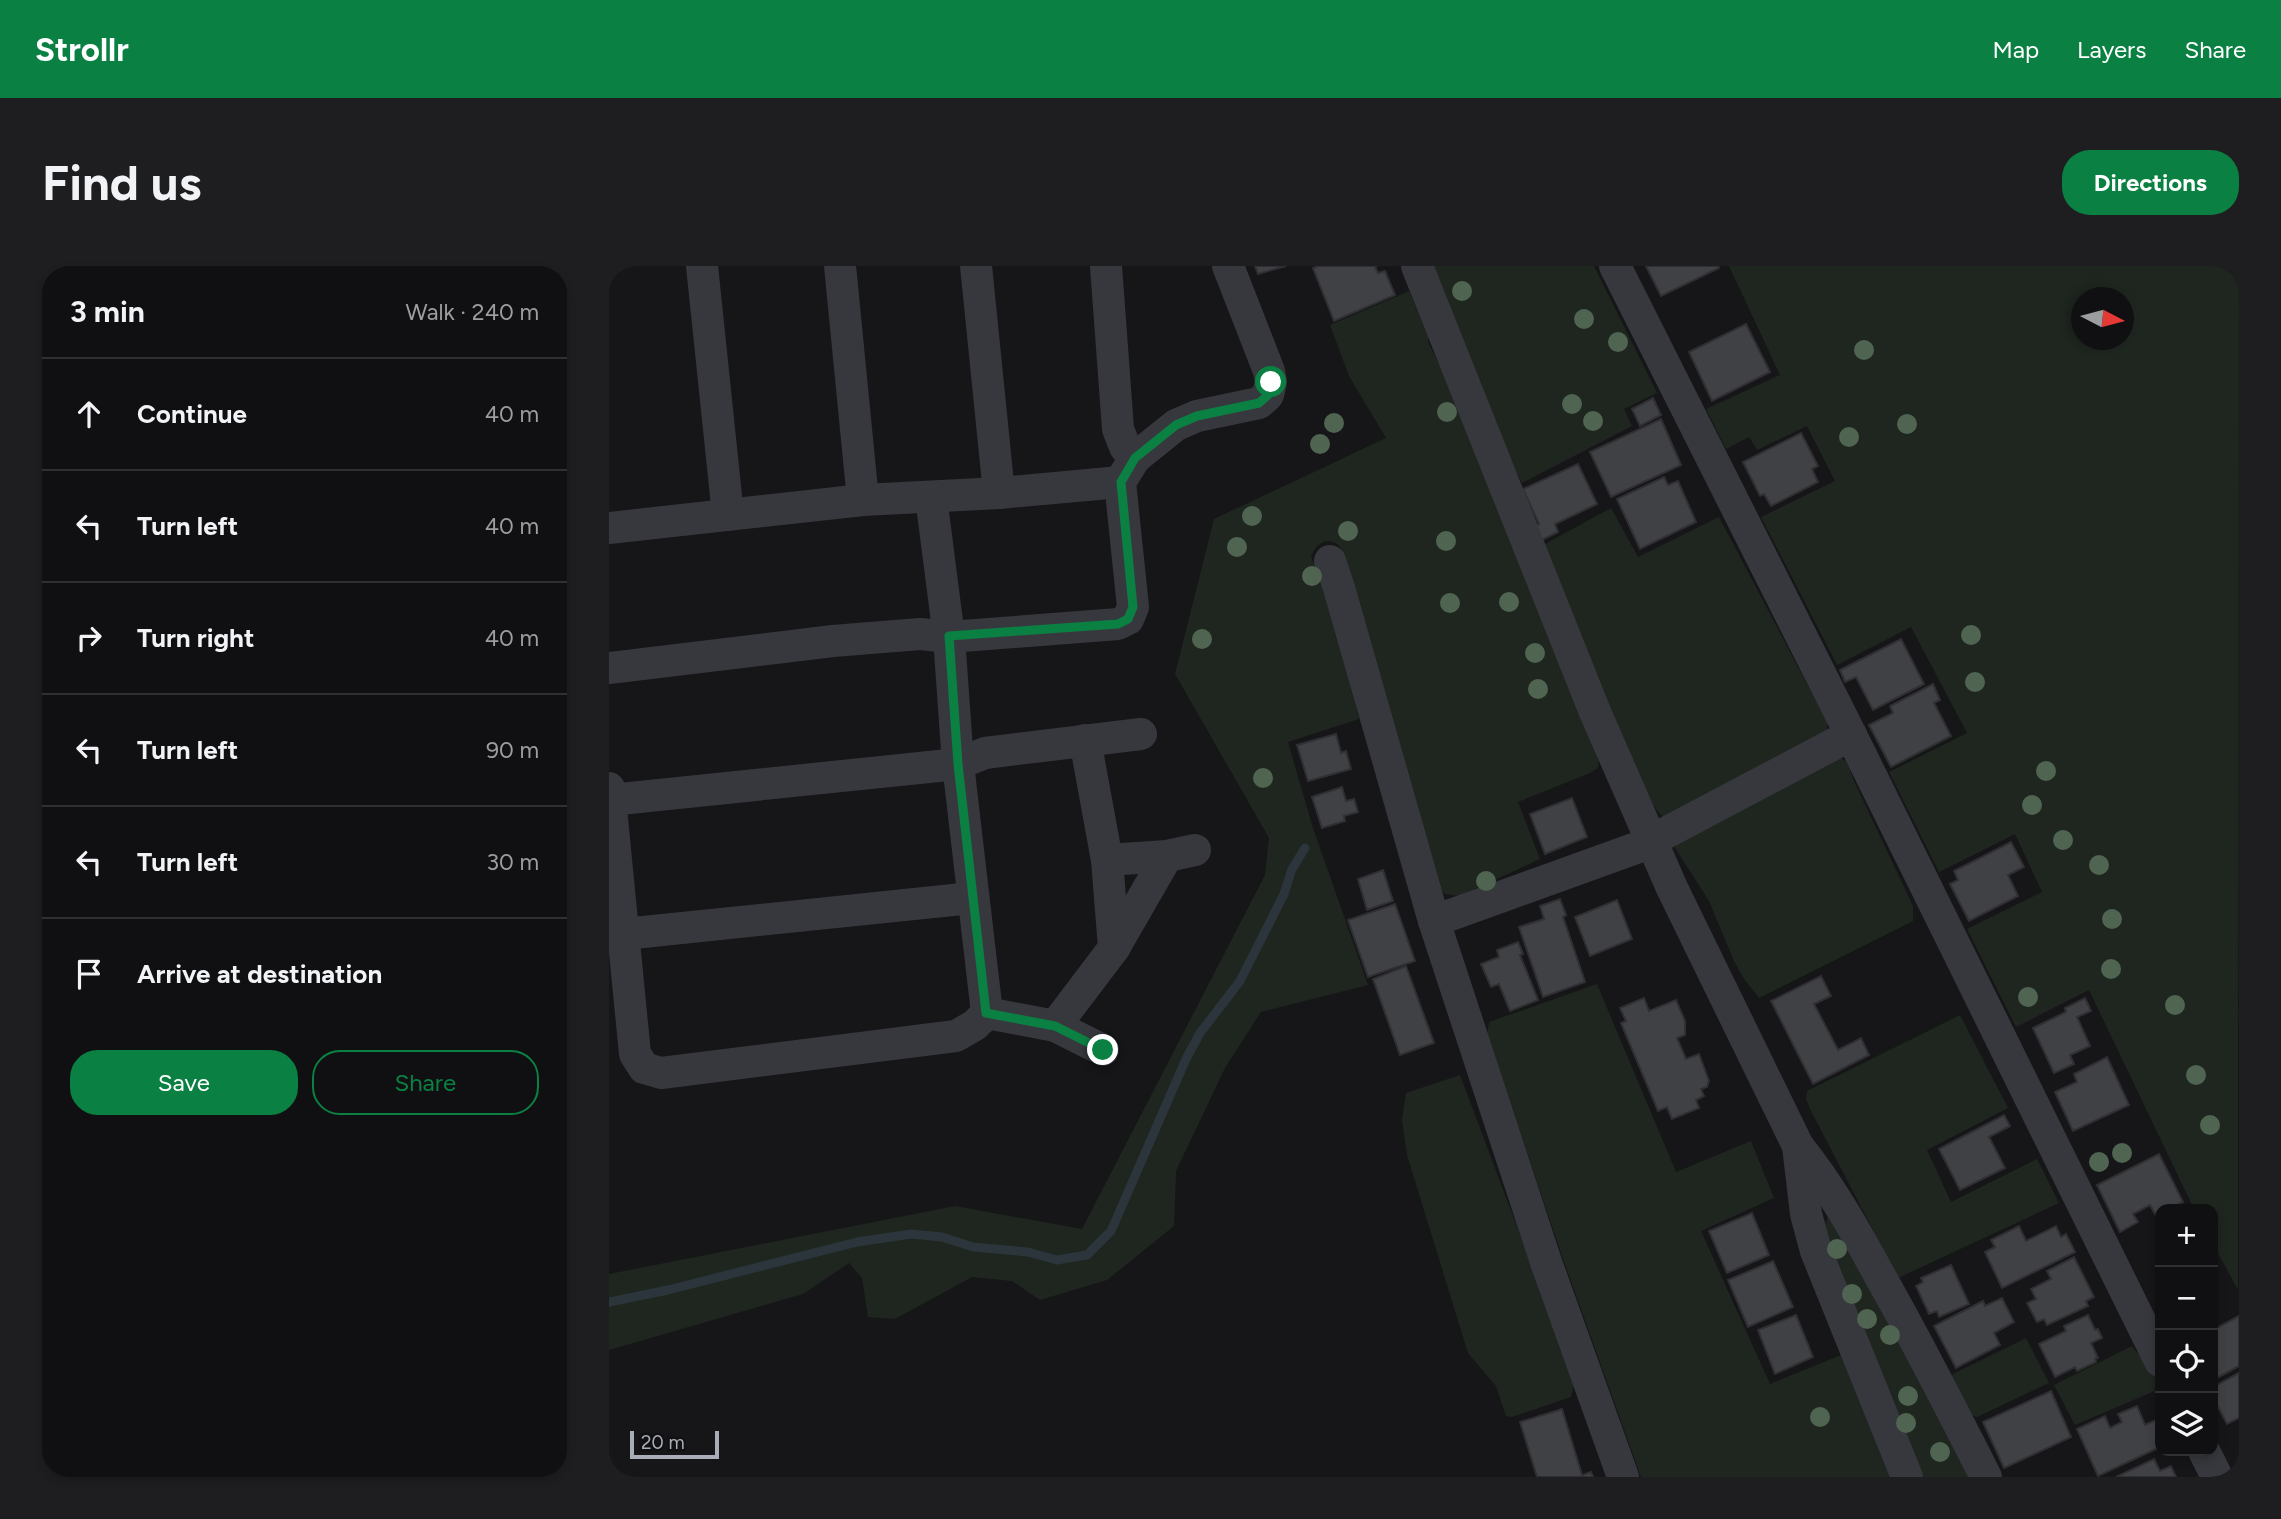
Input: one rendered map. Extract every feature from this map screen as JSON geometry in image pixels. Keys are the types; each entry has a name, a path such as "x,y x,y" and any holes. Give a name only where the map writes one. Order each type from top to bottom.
{"street":[{"path":"702,266 727,515"},
{"path":"840,266 863,500"},
{"path":"976,266 999,493"},
{"path":"609,668 833,641 1118,624 1128,619 1133,607 1128,470 1125,447 1118,429 1107,266"},
{"path":"609,528 863,500 999,493 1128,470 1176,425 1197,416 1259,403 1268,395 1271,382 1269,371 1228,266"},
{"path":"1417,266 1595,712 1672,888 1798,1146 1823,1179 1861,1242 1919,1346 1986,1477"},
{"path":"1615,266 1851,735 2155,1352"},
{"path":"931,497 949,636 958,764 986,1013 975,1025 956,1036 661,1073 644,1068 635,1054 610,794 958,764 985,753 1141,734"},
{"path":"1329,561 1434,921 1546,1262 1623,1477"},
{"path":"1434,921 1652,841 1851,735"},
{"path":"1086,740 1107,860 1114,948"},
{"path":"1055,1026 1181,853 1107,860"},
{"path":"624,934 972,898"},
{"path":"986,1013 1055,1026 1103,1050"},
{"path":"1798,1146 1806,1214 1816,1251 1907,1477"},
{"path":"2206,1456 2217,1477"}],"shaded area":[{"path":"1430,266 1594,266 1657,393 1624,409 1632,426 1522,483 1506,451"},
{"path":"1729,266 2239,266 2238,1290 2218,1253 2218,1204 2192,1204 2089,990 2016,1027 1967,929 2042,892 2015,834 1939,872 1889,772 1967,733 1911,627 1837,665 1761,517 1835,481 1807,426 1757,450 1749,437 1726,449 1706,409 1780,375"},
{"path":"1409,291 1428,342 1454,394 1599,758 1598,768 1590,773 1518,802 1540,859 1460,896 1445,894 1438,888 1345,557 1337,544 1326,541 1315,549 1311,557 1332,605 1359,719 1288,742 1312,825 1368,985 1261,1012 1225,1068 1176,1171 1174,1226 1107,1280 1040,1300 1012,1281 972,1277 895,1319 868,1317 862,1278 849,1263 803,1294 609,1350 609,1274 955,1206 1082,1229 1265,875 1269,838 1175,674 1214,519 1386,438 1349,376 1330,325"},
{"path":"1611,508 1638,557 1719,517 1827,722 1827,730 1823,736 1664,817 1653,805 1621,737 1545,544"},
{"path":"1841,758 1847,762 1913,906 1913,921 1759,998 1734,961 1709,901 1675,848 1674,842"},
{"path":"1597,984 1676,1172 1751,1141 1774,1198 1701,1231 1770,1384 1841,1355 1891,1477 1641,1477 1487,1034 1489,1022"},
{"path":"1960,1015 2008,1108 1927,1150 1951,1202 2037,1159 2059,1203 1898,1278 1810,1109 1806,1099 1807,1091"},
{"path":"1460,1075 1575,1381 1571,1397 1512,1417 1506,1416 1496,1386 1468,1353 1407,1155 1402,1120 1406,1093"},
{"path":"1828,1216 1831,1216 1971,1477 1922,1477 1824,1229"},
{"path":"2026,1338 2049,1383 1977,1417 1972,1415 1951,1375"},
{"path":"2132,1346 2155,1378 2155,1391 2075,1425 2054,1385"}],"building":[{"path":"1255,266 1286,266 1258,274"},
{"path":"1377,266 1375,267 1378,273 1385,271 1395,295 1334,321 1313,268"},
{"path":"1646,266 1718,266 1719,268 1661,296"},
{"path":"1746,324 1770,372 1712,401 1689,352"},
{"path":"1653,398 1661,415 1640,426 1632,409"},
{"path":"1661,419 1681,465 1611,497 1590,452"},
{"path":"1801,433 1818,466 1812,469 1818,482 1771,506 1764,494 1760,496 1743,462"},
{"path":"1578,464 1597,504 1555,524 1558,532 1542,540 1535,526 1539,524 1523,489"},
{"path":"1664,477 1668,485 1678,481 1696,522 1640,549 1617,499"},
{"path":"1901,639 1924,684 1873,710 1856,677 1845,682 1840,670"},
{"path":"1933,684 1940,700 1934,703 1951,736 1891,767 1869,725 1893,713 1890,706"},
{"path":"1336,734 1341,753 1346,751 1351,769 1308,781 1297,745"},
{"path":"1342,787 1346,801 1354,799 1358,812 1344,816 1345,821 1322,828 1312,797"},
{"path":"1572,798 1587,837 1545,854 1530,814"},
{"path":"2011,842 2024,867 2008,875 2018,896 1969,921 1950,884 1958,880 1954,871"},
{"path":"1383,870 1393,901 1367,910 1358,879"},
{"path":"1560,899 1566,915 1563,917 1585,982 1543,997 1519,927 1544,919 1540,906"},
{"path":"1617,900 1632,939 1590,956 1575,917"},
{"path":"1395,904 1415,961 1368,977 1348,920"},
{"path":"1518,942 1523,954 1520,955 1538,1000 1510,1011 1499,984 1491,987 1481,964 1499,957 1497,950"},
{"path":"1406,966 1434,1043 1400,1055 1373,979"},
{"path":"1821,976 1831,996 1814,1004 1838,1050 1861,1038 1869,1055 1813,1084 1771,1001"},
{"path":"1644,998 1649,1011 1676,1000 1685,1021 1685,1035 1677,1038 1686,1059 1699,1054 1709,1081 1707,1087 1701,1089 1704,1096 1696,1100 1699,1108 1672,1119 1667,1107 1658,1111 1621,1023 1626,1021 1620,1008"},
{"path":"2085,998 2091,1011 2077,1017 2090,1046 2070,1055 2074,1064 2054,1073 2033,1028 2066,1012 2065,1008"},
{"path":"2107,1057 2129,1105 2073,1131 2055,1092 2077,1082 2074,1074"},
{"path":"2004,1115 2010,1126 1989,1137 2005,1168 1960,1190 1939,1149"},
{"path":"2159,1154 2183,1202 2155,1204 2155,1214 2150,1205 2133,1214 2138,1222 2120,1232 2097,1185"},
{"path":"1752,1213 1769,1255 1727,1273 1709,1231"},
{"path":"2019,1226 2026,1241 2056,1226 2061,1237 2066,1234 2075,1252 2002,1288 1985,1252 1995,1247 1991,1240"},
{"path":"2074,1257 2094,1297 2086,1301 2088,1306 2047,1325 2044,1319 2037,1322 2027,1303 2036,1299 2031,1289 2051,1279 2047,1271"},
{"path":"1773,1261 1793,1307 1748,1327 1728,1280"},
{"path":"1951,1265 1969,1304 1939,1317 1937,1311 1929,1314 1916,1286 1923,1282 1921,1278"},
{"path":"2002,1298 2014,1322 1994,1333 2000,1345 1956,1368 1934,1326 1983,1301 1985,1306"},
{"path":"1796,1315 1813,1357 1775,1374 1758,1330"},
{"path":"2088,1315 2102,1338 2091,1343 2098,1358 2095,1359 2096,1362 2077,1371 2075,1367 2055,1377 2039,1344 2066,1331 2064,1326"},
{"path":"2239,1316 2239,1366 2218,1377 2218,1330 2218,1327"},
{"path":"2239,1373 2239,1418 2227,1424 2218,1407 2218,1384"},
{"path":"2051,1391 2071,1437 2004,1468 1983,1422"},
{"path":"2137,1406 2145,1425 2155,1420 2155,1449 2098,1476 2077,1429 2105,1416 2110,1428 2122,1422 2118,1414"},
{"path":"1562,1409 1582,1475 1591,1472 1593,1477 1537,1477 1520,1422"},
{"path":"2154,1459 2160,1471 2171,1466 2176,1477 2116,1477"}],"waterway":[{"path":"609,1302 668,1290 857,1242 911,1234 942,1237 973,1247 1028,1252 1057,1260 1087,1255 1111,1231 1186,1059 1200,1033 1240,981 1284,894 1292,869 1305,848"}],"route":[{"path":"1103,1050 1055,1026 986,1013 958,764 949,636 1118,624 1128,619 1133,607 1121,482 1135,458 1176,425 1197,416 1259,403 1268,395 1271,382"}]}
